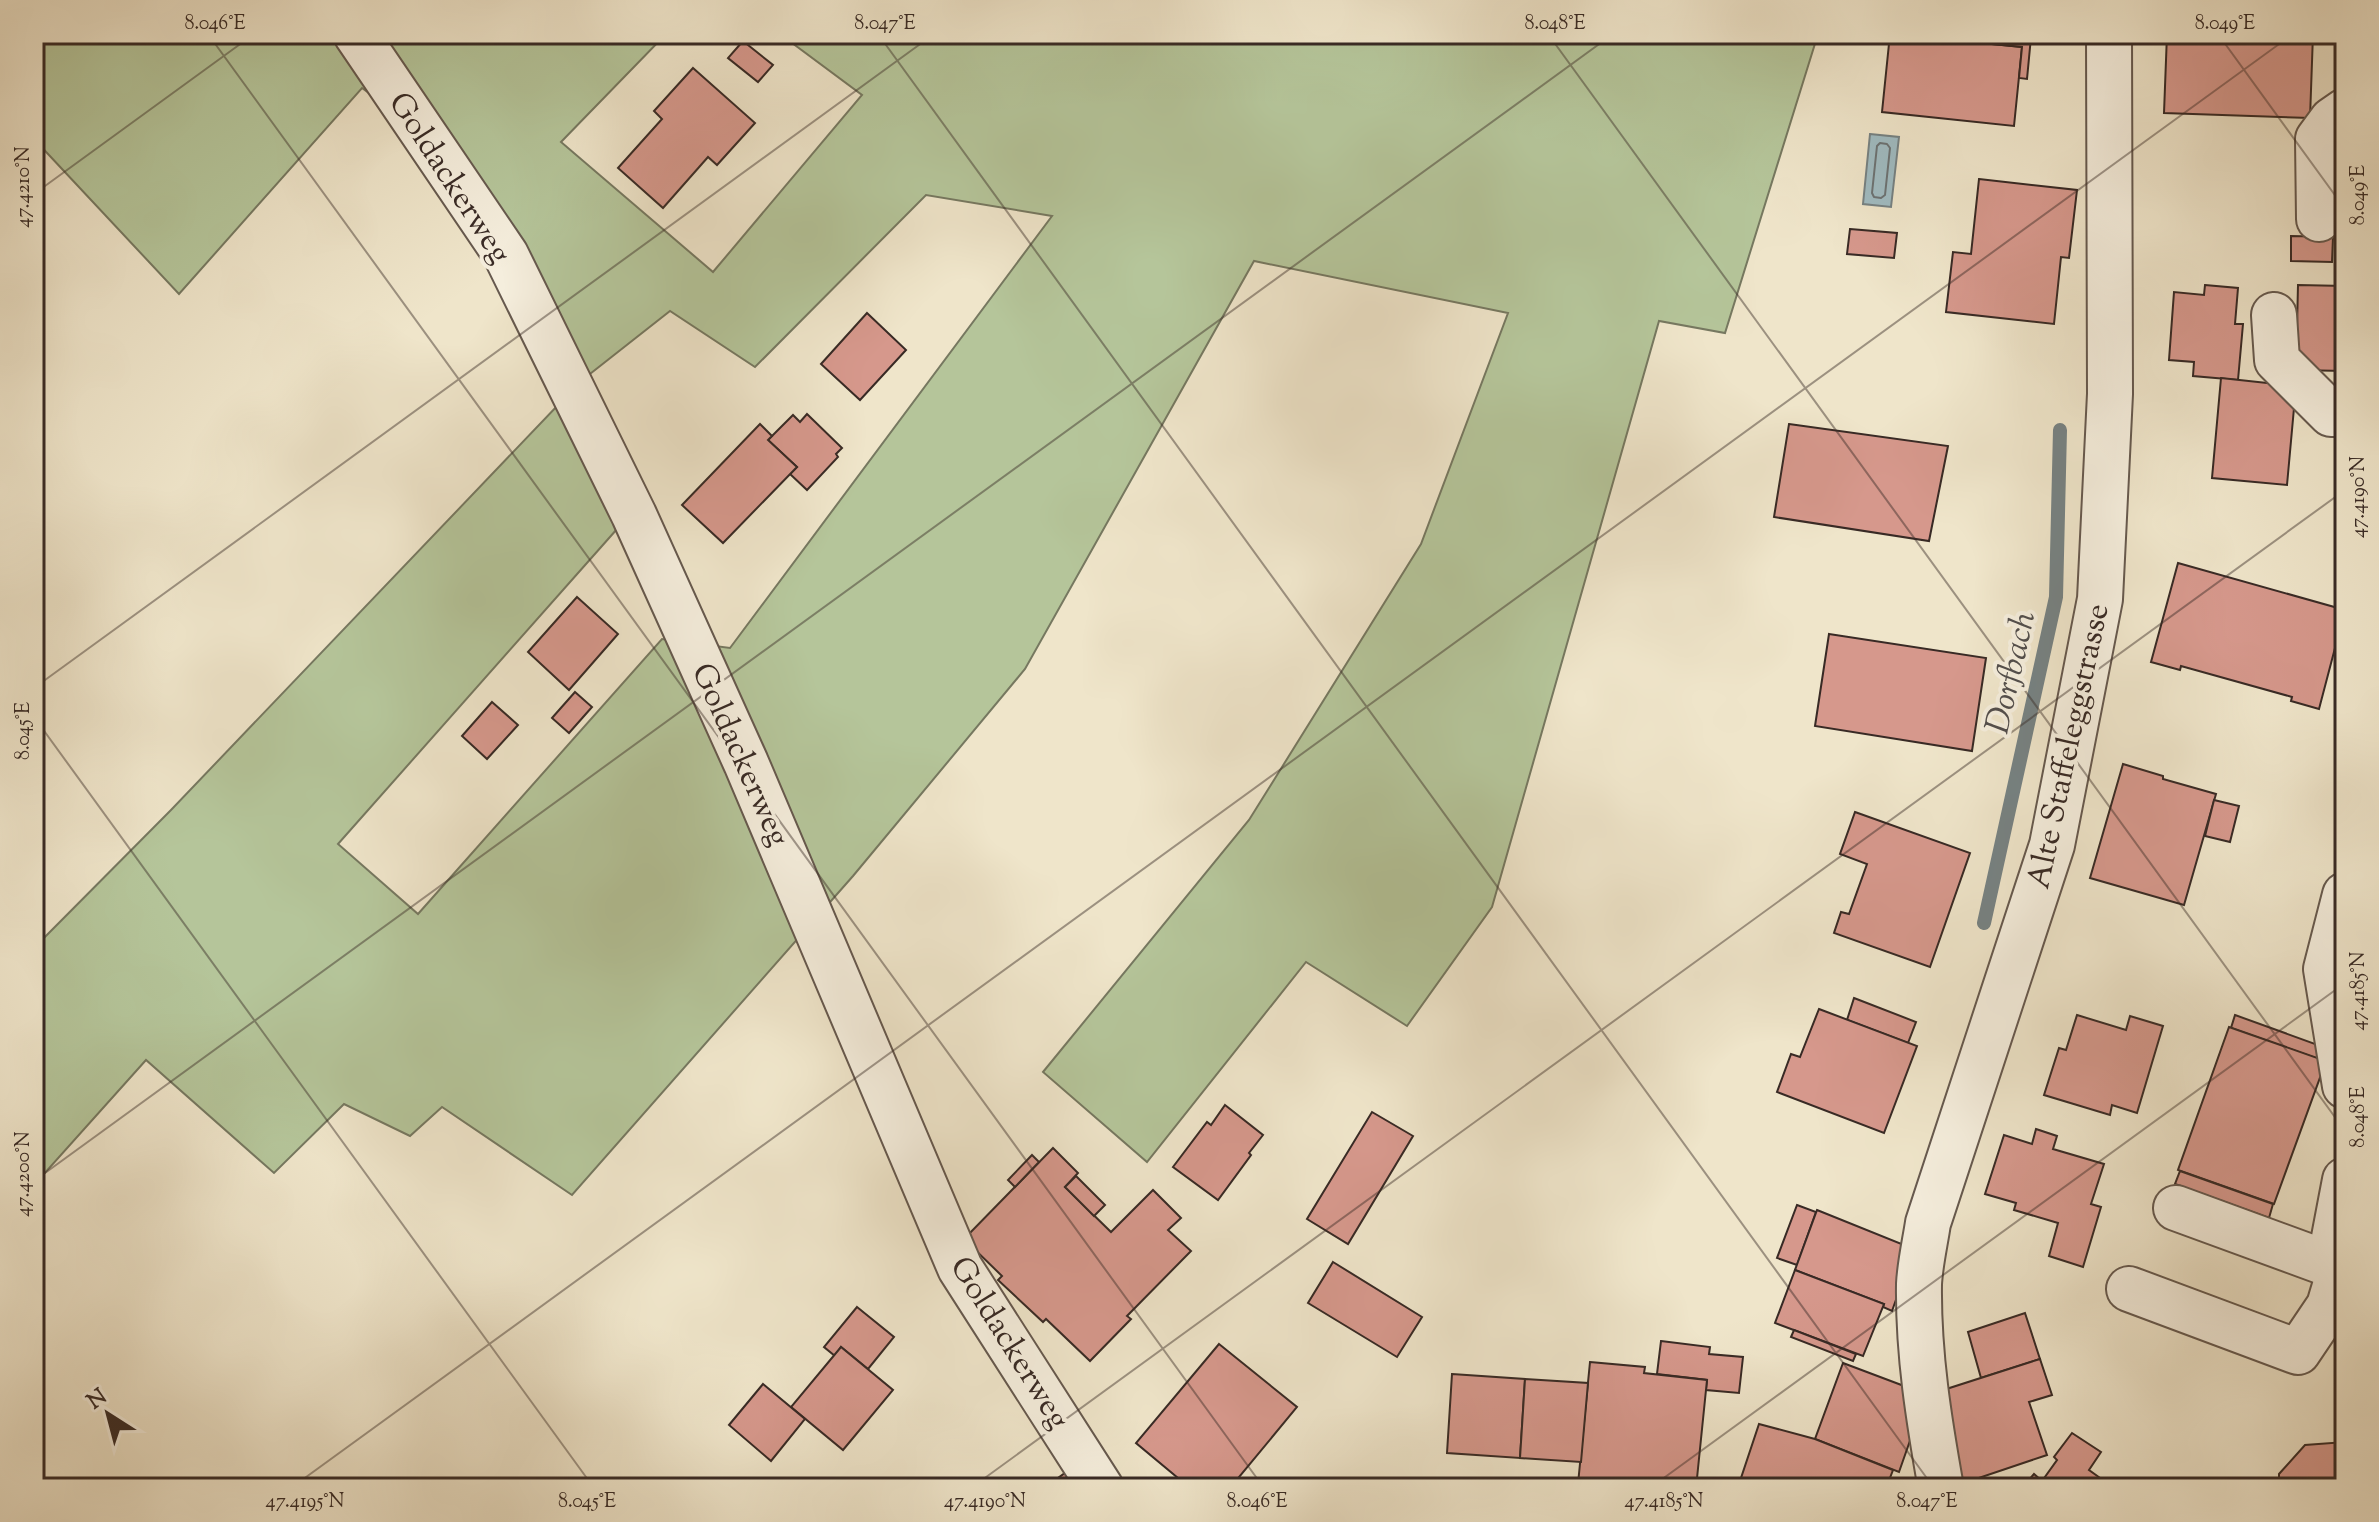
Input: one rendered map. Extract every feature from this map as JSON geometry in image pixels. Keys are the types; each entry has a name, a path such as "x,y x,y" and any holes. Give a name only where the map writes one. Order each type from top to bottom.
{"street":[{"name":"Goldackerweg","path":"356,34 506,255 634,515 746,763 870,1048 960,1268 1101,1488"},
{"name":"Alte Staffeleggstrasse","path":"1941,1488 1928,1418 1921,1333 1919,1281 1928,1223 2052,845 2100,599 2110,394 2109,34"},
{"path":"2319,219 2318,139 2332,120 2345,111"},
{"path":"2274,315 2277,360 2331,414 2345,414"},
{"path":"2345,895 2326,969 2345,1086"},
{"path":"2129,1289 2298,1352 2329,1306 2338,1265 2345,1180"},
{"path":"2176,1208 2338,1265"}],"green space":[{"path":"34,34 666,34 561,142 713,272 862,95 780,34 1818,34 1725,333 1659,321 1492,907 1407,1026 1306,962 1147,1162 1043,1072 1249,820 1421,544 1508,313 1254,261 1025,669 853,876 572,1195 442,1107 410,1136 344,1104 274,1173 146,1060 35,1184 34,948 171,810 560,403 625,520 338,844 418,914 662,639 730,648 1052,216 926,195 755,367 670,311 581,381 465,164 362,88 179,294 34,139"}],"water":[{"path":"1870,134 1899,137 1891,207 1863,204"}],"building":[{"path":"1890,34 2022,47 2014,126 1882,112"},
{"path":"1974,34 2031,37 2027,79 2019,78 2022,47 1973,42"},
{"path":"2167,34 2313,34 2310,118 2164,113"},
{"path":"743,41 773,65 758,82 728,58"},
{"path":"693,68 755,123 717,165 708,157 663,208 618,168 662,119 654,111"},
{"path":"1979,179 2077,190 2069,258 2061,257 2054,324 1946,312 1953,252 1971,254"},
{"path":"1850,229 1897,233 1894,258 1847,254"},
{"path":"2291,236 2333,237 2332,262 2291,261"},
{"path":"2205,285 2238,288 2235,324 2243,324 2238,380 2193,376 2194,362 2169,360 2174,292 2204,295"},
{"path":"2298,285 2345,286 2345,371 2296,370"},
{"path":"867,313 906,350 860,400 821,364"},
{"path":"2221,378 2296,386 2287,485 2212,478"},
{"path":"807,414 842,448 836,454 838,457 807,490 790,474 797,467 768,440 793,415 800,422"},
{"path":"760,424 772,436 768,440 797,467 723,543 682,505"},
{"path":"1789,424 1948,446 1929,541 1774,517"},
{"path":"2178,563 2345,610 2319,709 2291,701 2292,697 2181,666 2180,670 2151,662"},
{"path":"577,597 618,634 569,690 528,652"},
{"path":"1829,634 1986,658 1972,751 1815,726"},
{"path":"575,692 592,707 569,733 552,718"},
{"path":"492,702 518,725 487,759 462,736"},
{"path":"2123,764 2216,794 2184,905 2090,878"},
{"path":"2214,800 2239,806 2230,842 2205,836"},
{"path":"1855,812 1970,853 1930,967 1834,933 1841,912 1849,914 1867,864 1840,854"},
{"path":"1854,998 1916,1022 1908,1043 1847,1020"},
{"path":"1819,1009 1917,1046 1884,1133 1777,1092 1791,1054 1800,1057"},
{"path":"2077,1015 2126,1030 2130,1016 2163,1026 2137,1113 2112,1105 2110,1115 2044,1095 2059,1048 2066,1050"},
{"path":"2235,1015 2329,1049 2324,1061 2231,1028"},
{"path":"2229,1027 2326,1061 2274,1204 2178,1170"},
{"path":"1225,1105 1263,1135 1218,1200 1173,1167 1207,1122 1211,1125"},
{"path":"1372,1112 1413,1136 1348,1244 1307,1219"},
{"path":"2036,1129 2057,1136 2053,1149 2104,1164 2091,1204 2101,1207 2083,1267 2049,1256 2058,1223 2014,1210 2016,1203 1985,1194 2004,1135 2032,1144"},
{"path":"1053,1148 1078,1173 1065,1187 1111,1232 1153,1190 1181,1218 1168,1230 1191,1251 1127,1316 1131,1319 1090,1361 1046,1319 1043,1322 998,1280 1002,1276 964,1239"},
{"path":"1032,1155 1039,1162 1015,1187 1008,1180"},
{"path":"2180,1171 2273,1204 2269,1218 2175,1184"},
{"path":"1076,1176 1105,1205 1094,1216 1065,1187"},
{"path":"1797,1205 1816,1212 1797,1265 1777,1258"},
{"path":"1817,1210 1914,1249 1892,1311 1883,1307 1884,1304 1795,1270"},
{"path":"1333,1262 1422,1317 1397,1357 1308,1303"},
{"path":"1795,1270 1884,1304 1863,1356 1775,1323"},
{"path":"857,1307 894,1337 868,1369 841,1347 835,1356 824,1347"},
{"path":"2025,1313 2040,1359 1981,1378 1968,1332"},
{"path":"1794,1330 1856,1354 1853,1361 1791,1337"},
{"path":"1661,1341 1710,1347 1709,1354 1743,1357 1739,1393 1706,1390 1707,1380 1657,1374"},
{"path":"1219,1344 1297,1407 1230,1488 1190,1488 1136,1443"},
{"path":"841,1347 893,1390 843,1450 791,1407"},
{"path":"2040,1359 2052,1395 2029,1402 2047,1455 1964,1483 1934,1393"},
{"path":"1590,1362 1645,1367 1644,1373 1707,1380 1696,1488 1621,1488 1578,1484"},
{"path":"1843,1363 1920,1392 1919,1415 1899,1472 1815,1439"},
{"path":"1452,1374 1525,1379 1520,1458 1447,1453"},
{"path":"1525,1379 1588,1383 1581,1462 1520,1458"},
{"path":"763,1384 805,1419 771,1461 729,1425"},
{"path":"1759,1424 1815,1439 1893,1470 1886,1488 1757,1488 1740,1481"},
{"path":"2072,1433 2101,1452 2089,1470 2114,1488 2022,1488 2034,1474 2042,1481 2057,1460 2054,1457"},
{"path":"2345,1442 2345,1488 2279,1488 2279,1474 2305,1445"},
{"path":"1072,1468 1087,1488 1044,1488"}],"waterway":[{"name":"Dorfbach","path":"1984,923 2056,597 2060,430"}]}
